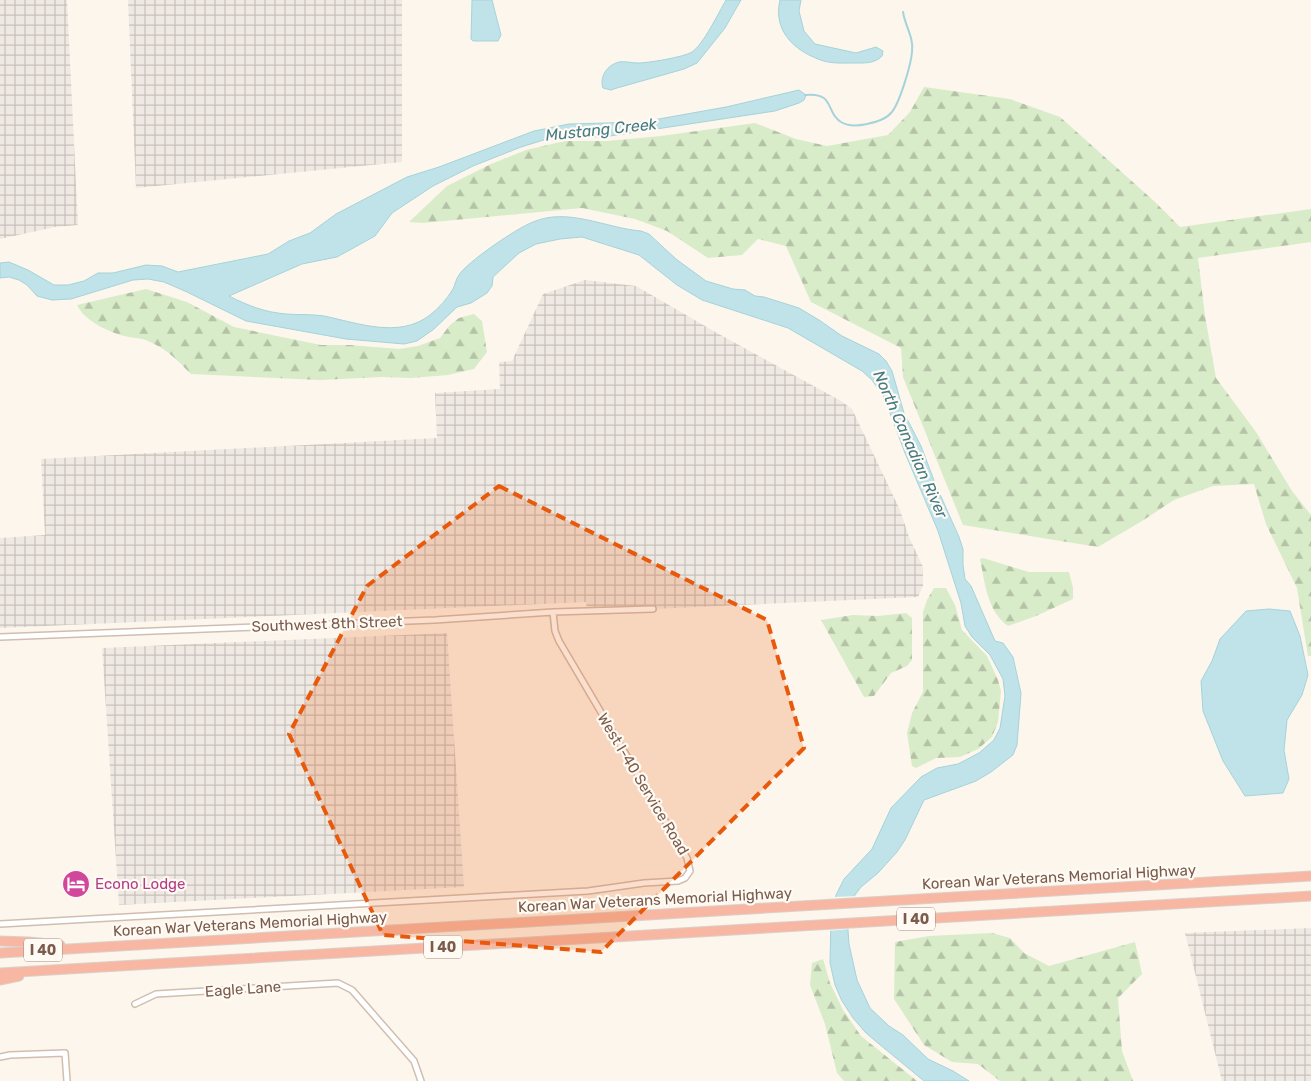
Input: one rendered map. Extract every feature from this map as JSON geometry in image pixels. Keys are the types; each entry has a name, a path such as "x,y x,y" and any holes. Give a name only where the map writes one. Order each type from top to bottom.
{"highway":[{"name":"Korean War Veterans Memorial Highway","path":"0,953 1311,876"},
{"name":"I 40","path":"0,972 1311,896"},
{"path":"0,941 85,948"},
{"path":"0,980 44,970"}],"street":[{"name":"Southwest 8th Street","path":"0,637 444,620 553,612 653,608"},
{"name":"West I-40 Service Road","path":"0,924 588,891 644,883 678,881 685,878 690,871 687,858 561,646 555,631 553,612"},
{"name":"Eagle Lane","path":"135,1004 156,994 338,983 352,990 414,1062 421,1081"},
{"path":"0,1057 65,1053 67,1081"}],"highlighted area":[{"path":"499,486 767,620 804,748 601,952 383,935 289,734 367,586"}],"shaded area":[{"path":"0,0 67,0 78,225 55,227 0,239"},
{"path":"128,0 402,0 402,162 136,188"},
{"path":"585,280 636,286 841,401 852,409 900,510 909,537 923,567 923,586 918,597 587,612 586,602 0,628 0,538 45,535 41,459 437,438 435,393 500,389 499,362 512,361 543,294"},
{"path":"447,633 464,887 119,905 102,648"},
{"path":"1311,928 1311,1081 1222,1081 1185,933"}],"green space":[{"path":"924,87 1010,99 1060,117 1154,201 1180,227 1311,209 1311,242 1198,258 1205,316 1216,378 1256,432 1292,491 1311,515 1311,656 1308,656 1297,588 1266,524 1254,484 1213,486 1174,500 1098,547 963,525 903,377 901,348 811,302 786,246 758,239 742,255 708,258 667,231 635,219 582,208 423,223 409,222 447,186 491,164 526,150 565,141 607,141 661,136 755,123 796,139 827,146 888,135 910,112"},
{"path":"146,289 187,302 234,327 321,345 399,349 418,346 440,338 450,325 459,318 474,314 482,321 487,352 474,369 448,375 411,378 382,377 320,380 191,374 161,348 146,340 122,335 99,326 86,316 77,305"},
{"path":"983,558 1029,572 1069,572 1073,588 1073,599 1036,616 1008,626 995,613 991,605 980,559"},
{"path":"934,588 946,588 955,605 962,630 987,656 1001,691 998,722 992,737 978,749 960,757 936,758 916,768 912,766 907,733 912,713 923,692 923,612"},
{"path":"906,613 912,618 912,660 907,666 891,673 874,696 864,697 821,620 853,615 878,616"},
{"path":"992,933 1010,938 1024,953 1049,966 1135,942 1142,974 1118,998 1122,1051 1133,1081 1000,1081 978,1064 952,1062 924,1045 894,999 895,942 929,936"},
{"path":"823,959 830,983 843,1010 861,1036 917,1081 844,1081 837,1073 825,1024 810,985 812,963"}],"water":[{"path":"472,0 492,0 501,35 498,41 473,41 471,39"},
{"path":"726,0 741,0 725,28 697,63 684,69 611,90 603,88 602,80 605,72 615,64 621,62 657,61 692,52 706,36"},
{"path":"780,0 801,0 799,11 804,31 815,44 856,53 876,47 883,51 882,56 869,62 840,63 822,61 809,55 793,44 782,29 779,20"},
{"name":"North Canadian River","path":"799,90 806,95 804,100 775,111 610,136 547,139 521,147 473,166 433,186 392,213 375,236 337,257 302,264 229,296 243,303 271,312 324,316 378,327 392,328 405,326 418,322 430,315 443,303 464,269 505,238 533,222 546,218 573,217 649,234 676,259 706,281 733,289 745,290 755,296 799,308 842,336 879,354 886,361 892,371 904,413 921,446 959,537 963,549 965,579 971,586 995,641 1003,643 1013,657 1021,693 1017,745 1013,755 976,781 924,800 905,840 897,852 878,873 861,887 852,899 847,917 849,944 857,980 870,1008 889,1026 903,1035 928,1059 969,1081 924,1081 873,1039 853,1018 842,1001 835,985 830,963 831,919 836,895 844,879 872,849 891,808 921,777 937,768 958,764 979,753 994,740 1000,728 1005,696 1003,679 990,655 972,637 965,626 961,603 938,531 884,397 872,380 862,371 788,328 702,300 677,285 639,255 582,237 536,244 519,253 493,277 492,286 487,293 471,303 457,307 434,329 417,341 404,344 346,339 246,321 164,282 148,279 133,280 71,299 52,300 37,296 27,285 19,280 9,277 0,278 0,263 9,262 28,270 54,285 68,285 84,281 98,273 113,273 146,265 162,266 178,272 268,254 289,241 310,233 336,214 407,177 534,131 569,124 642,122 726,107"},
{"path":"1269,609 1290,611 1300,636 1308,675 1302,695 1287,720 1284,750 1289,779 1283,793 1245,796 1223,761 1203,711 1201,681 1212,661 1220,639 1246,611"}],"pier":[{"path":"857,896 850,910 850,929 828,931 833,897"}],"waterway":[{"name":"Mustang Creek","path":"805,95 815,95 826,100 836,118 847,125 867,124 889,115 901,94 912,52 911,36 903,12"}],"place":[{"name":"Econo Lodge","path":"76,884"}]}
